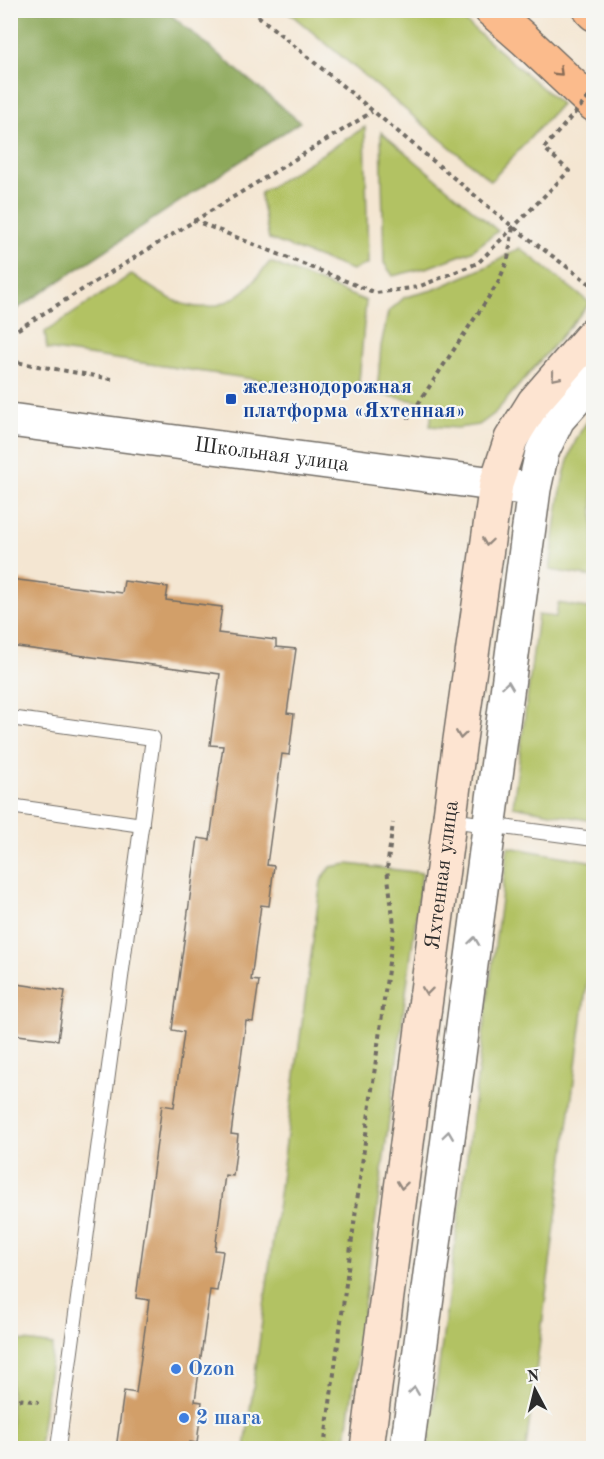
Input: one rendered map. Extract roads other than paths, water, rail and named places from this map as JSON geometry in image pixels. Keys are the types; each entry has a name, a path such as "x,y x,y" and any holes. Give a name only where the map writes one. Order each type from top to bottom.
{"main road":[{"path":"491,10 594,105"},
{"path":"590,10 594,14"},
{"name":"Яхтенная улица","path":"367,1449 496,484 512,439 534,402 594,333"}],"street":[{"name":"Яхтенная улица","path":"407,1449 534,489 542,452 558,419 594,379"},
{"name":"Школьная улица","path":"10,420 534,489"}],"lane":[{"path":"10,718 153,738 58,1449"},
{"path":"10,806 142,825"},
{"path":"450,820 594,839"}],"place":[{"name":"железнодорожная платформа «Яхтенная»","path":"231,399"},
{"name":"Ozon","path":"176,1369"},
{"name":"2 шага","path":"184,1418"}]}
